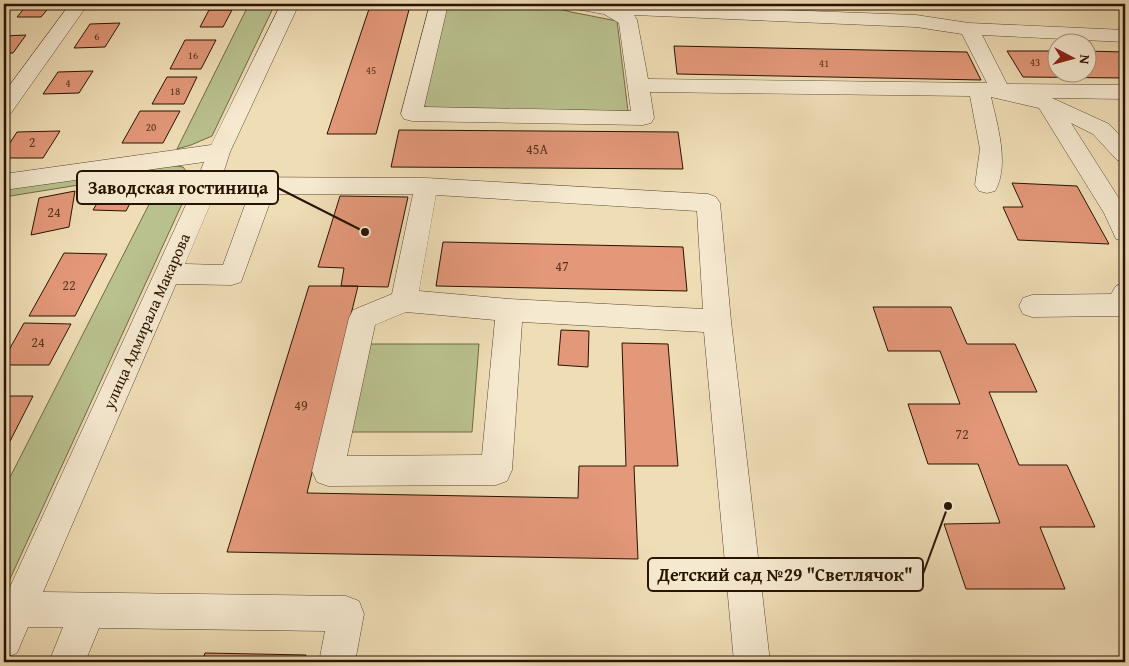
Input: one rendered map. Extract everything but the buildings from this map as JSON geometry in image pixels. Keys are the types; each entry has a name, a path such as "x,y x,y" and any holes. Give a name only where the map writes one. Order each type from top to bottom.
{"street":[{"path":"4,108 79,4"},
{"name":"улица Адмирала Макарова","path":"4,640 168,274 207,185 219,152 290,4"},
{"path":"439,4 412,114 644,118 628,20 609,7"},
{"path":"576,4 916,21 969,29 1125,36"},
{"path":"906,4 916,21"},
{"path":"969,29 1001,92 1047,103 1101,129 1125,154"},
{"path":"640,85 1001,92 1125,92"},
{"path":"979,91 991,149 987,185"},
{"path":"1047,103 1115,211 1125,232"},
{"path":"4,182 219,152"},
{"path":"207,185 426,186 708,203 717,321 752,662"},
{"path":"168,274 232,274 264,185"},
{"path":"404,301 426,186"},
{"path":"1032,306 1118,305 1125,294"},
{"path":"509,310 496,470 328,471 363,318 404,301 509,310 717,321"},
{"path":"18,609 346,614 337,662"},
{"path":"67,662 88,610"}],"green space":[{"path":"249,4 275,4 212,136 177,149"},
{"path":"439,4 541,4 617,21 628,111 427,108 415,95"},
{"path":"169,165 183,167 193,180 4,592 4,489 166,171 4,197 4,188"},
{"path":"369,344 479,344 472,432 351,432"}],"place":[{"name":"Заводская гостиница","path":"365,232"},
{"name":"Детский сад №29 \"Светлячок\"","path":"948,506"}]}
